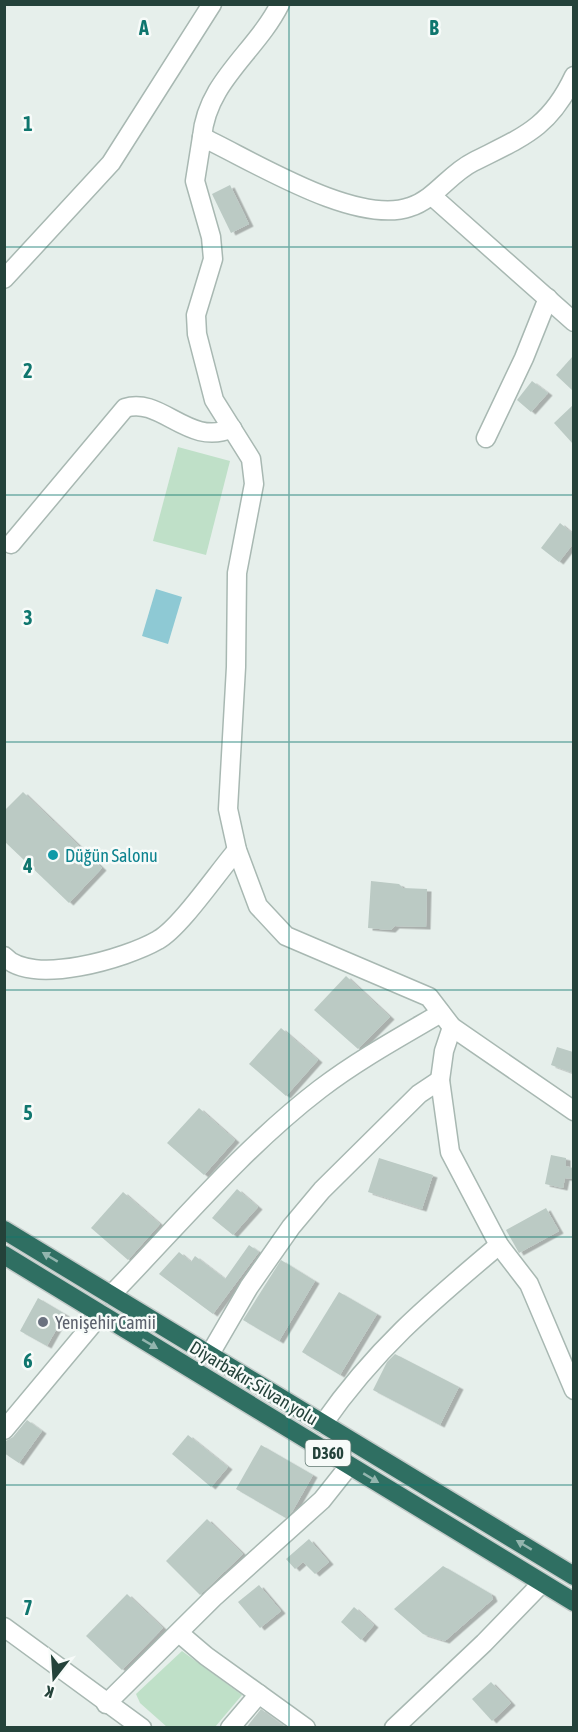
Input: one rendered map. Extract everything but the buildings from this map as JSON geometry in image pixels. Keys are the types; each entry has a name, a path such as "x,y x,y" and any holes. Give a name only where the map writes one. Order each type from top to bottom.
{"highway":[{"name":"Diyarbakır-Silvan yolu","path":"4,1230 573,1576"},
{"name":"Diyarbakır-Silvan yolu","path":"4,1256 573,1602"}],"street":[{"path":"4,279 111,163 212,4"},
{"path":"280,4 269,23 215,92 206,113 195,181 211,237 213,259 196,315 197,334 214,400 251,459 254,484 237,573 236,667 228,809 237,850 258,906 286,936 429,997 446,1020 573,1111"},
{"path":"202,137 312,191 345,203 382,211 396,211 432,196 452,174 538,127 561,102 573,76"},
{"path":"432,196 573,322"},
{"path":"486,438 524,358 548,298"},
{"path":"11,544 125,408 141,406 204,433 219,433 232,428"},
{"path":"4,956 10,963 24,967 76,968 158,940 172,929 237,850"},
{"path":"446,1020 440,1080 450,1152 499,1245 530,1284 573,1390"},
{"path":"103,1290 294,1111 347,1069 446,1020"},
{"path":"210,1354 249,1287 297,1220 322,1190 419,1094 440,1080"},
{"path":"323,1424 348,1388 389,1341 499,1245"},
{"path":"4,1430 101,1314"},
{"path":"106,1704 213,1598 322,1500 349,1466"},
{"path":"394,1728 484,1643 542,1583"},
{"path":"4,1628 142,1728"},
{"path":"179,1633 306,1728"},
{"path":"230,1728 259,1694"}],"green space":[{"path":"178,447 230,461 206,555 153,541"},
{"path":"182,1651 242,1695 215,1727 167,1727 140,1703 136,1694"}],"water":[{"path":"156,589 182,597 168,644 142,636"}],"place":[{"name":"Düğün Salonu","path":"53,855"},
{"name":"Yenişehir Camii","path":"43,1322"}]}
